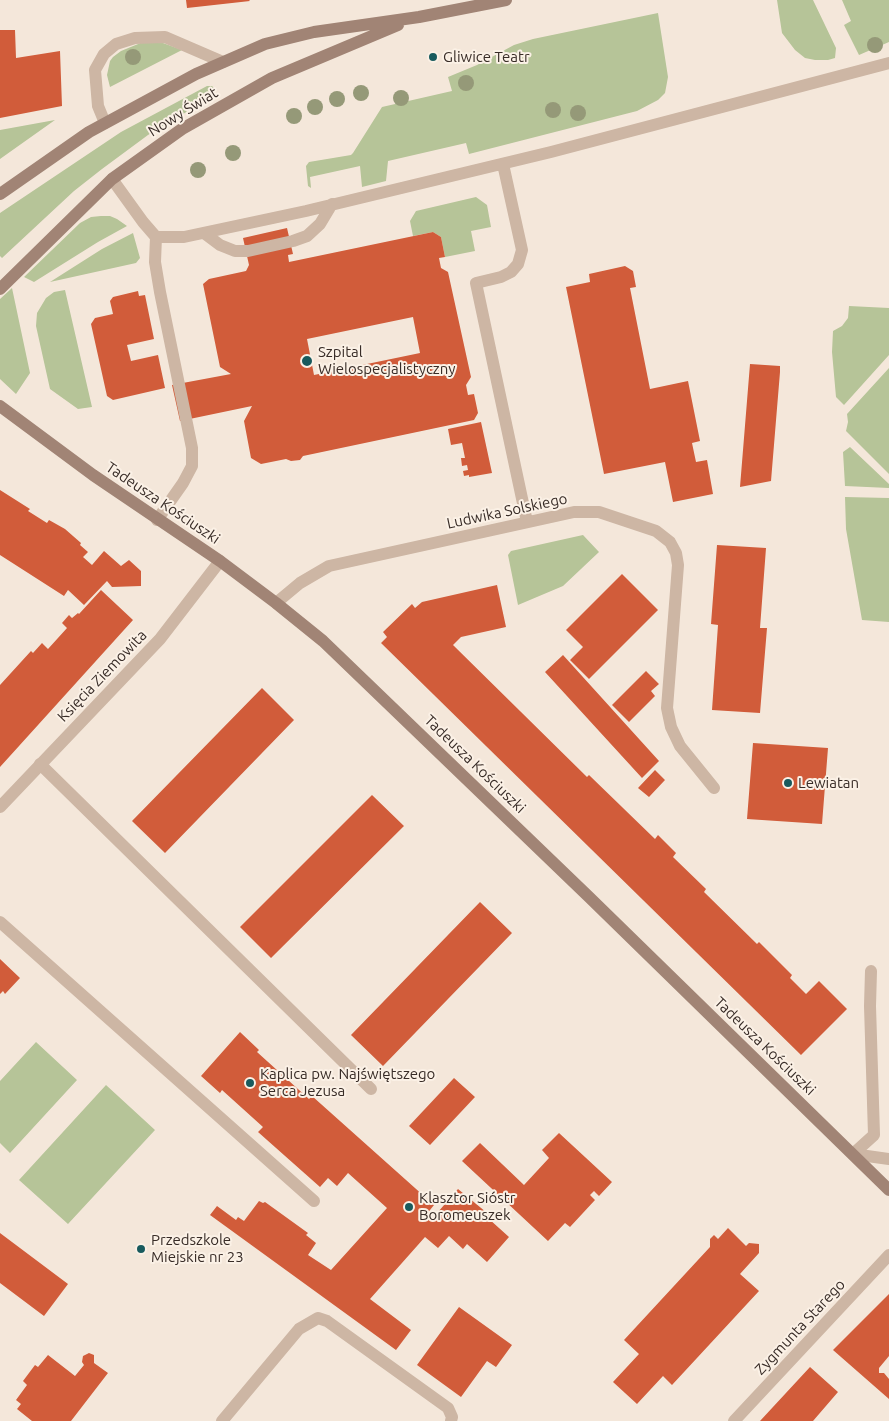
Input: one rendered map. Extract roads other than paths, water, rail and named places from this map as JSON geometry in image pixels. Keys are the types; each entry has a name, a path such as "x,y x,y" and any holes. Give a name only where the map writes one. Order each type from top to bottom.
{"street":[{"name":"Nowy Świat","path":"0,194 89,132 196,74 265,44 314,32 419,17 506,0"},
{"name":"Nowy Świat","path":"0,289 112,179 182,129 272,78 419,17"},
{"path":"105,123 98,106 94,70 104,54 116,44 135,38 165,37 224,62"},
{"path":"156,237 184,237 204,233 504,164 889,63"},
{"path":"504,164 521,236 522,250 518,264 512,272 476,283 527,522"},
{"path":"112,179 156,237 156,262 160,292 192,448 192,466 183,483 157,520"},
{"path":"204,233 220,245 235,251 248,251 293,241 306,236 320,224 332,204"},
{"name":"Tadeusza Kościuszki","path":"0,406 157,520 220,561 323,641 590,897 889,1190"},
{"name":"Ludwika Solskiego","path":"276,603 300,583 329,566 574,512 599,512 656,531 670,542 676,553 678,566 668,708 672,728 680,746 714,788"},
{"name":"Księcia Ziemowita","path":"0,807 160,639 220,561"},
{"path":"40,764 371,1089"},
{"path":"0,922 314,1201"},
{"path":"853,1154 874,1135 870,1006 871,971"},
{"path":"853,1154 889,1159"},
{"name":"Zygmunta Starego","path":"734,1421 889,1255"},
{"path":"222,1421 300,1329 318,1318 327,1320 448,1408 452,1418 451,1421"}],"place":[{"name":"Gliwice Teatr","path":"433,57"},
{"name":"Szpital Wielospecjalistyczny","path":"307,361"},
{"name":"Lewiatan","path":"788,783"},
{"name":"Kaplica pw. Najświętszego Serca Jezusa","path":"250,1083"},
{"name":"Klasztor Sióstr Boromeuszek","path":"409,1207"},
{"name":"Przedszkole Miejskie nr 23","path":"141,1249"}]}
